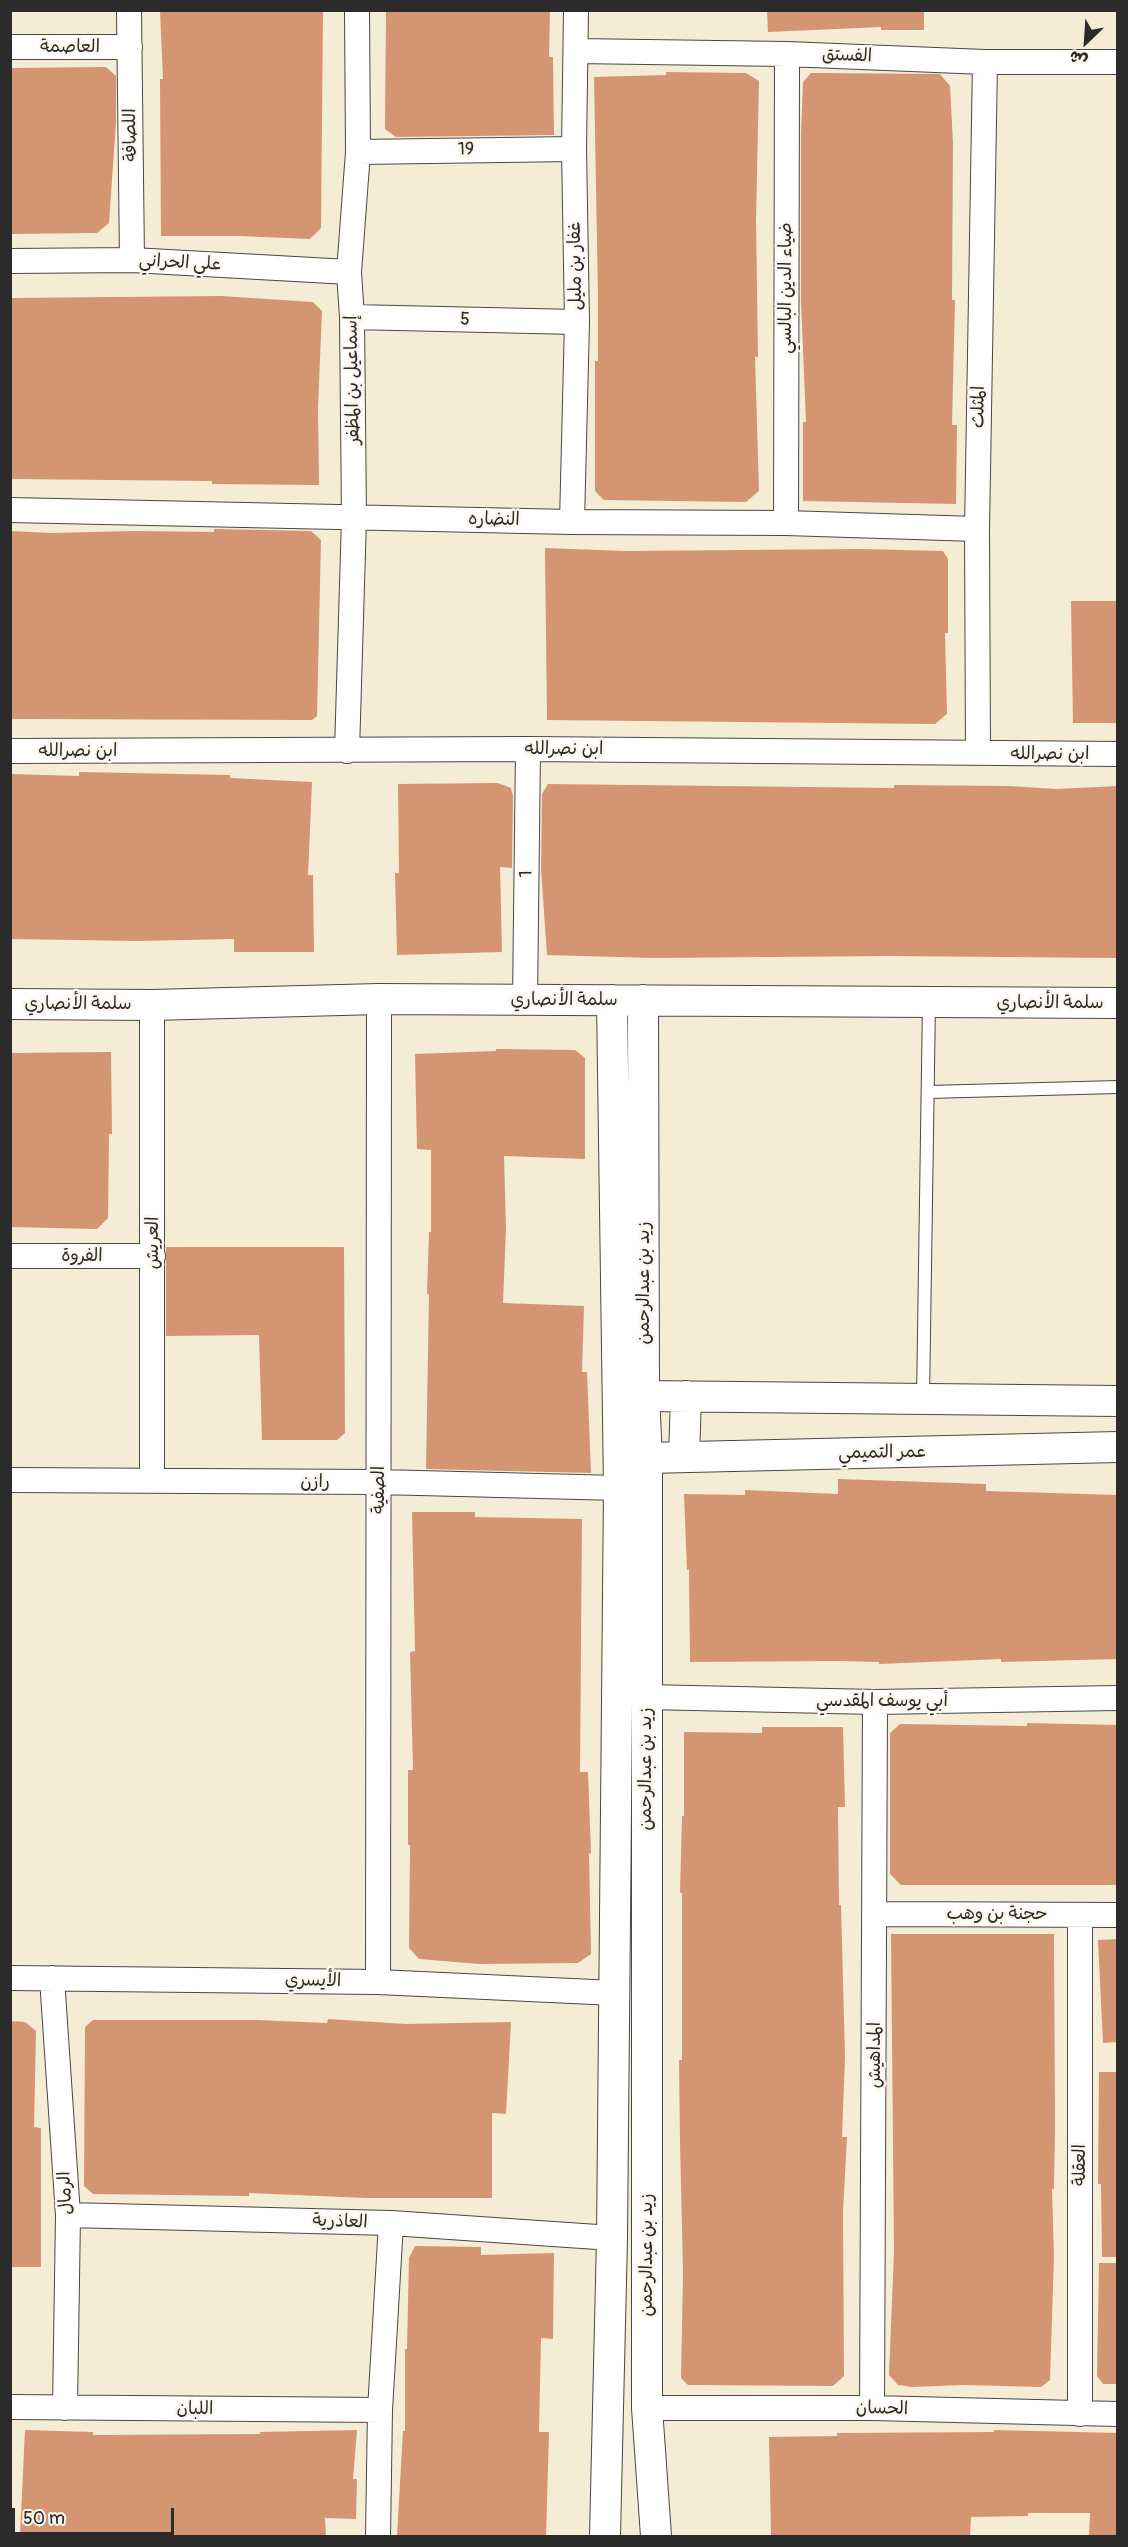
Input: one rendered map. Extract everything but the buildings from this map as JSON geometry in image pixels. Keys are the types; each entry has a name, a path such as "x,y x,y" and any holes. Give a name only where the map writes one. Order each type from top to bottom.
{"street":[{"name":"اللصافة","path":"129,10 132,260"},
{"name":"إسماعيل بن المظفر","path":"347,751 354,518 352,317 348,273 358,152 357,10"},
{"name":"غفار بن مليل","path":"572,522 578,322 574,149 576,10"},
{"name":"العاصمة","path":"10,47 130,47"},
{"name":"الفستق","path":"576,51 787,54 986,62 1118,62"},
{"name":"ضياء الدين البالسي","path":"786,523 787,54"},
{"name":"المثلث","path":"978,753 977,528 986,62"},
{"name":"19","path":"358,152 574,149"},
{"name":"علي الحراني","path":"10,261 132,260 348,273"},
{"name":"5","path":"352,317 578,322"},
{"name":"النضاره","path":"10,510 977,528"},
{"name":"ابن نصرالله","path":"10,751 528,749 1118,754"},
{"name":"1","path":"525,1000 528,749"},
{"name":"سلمة الأنصاري","path":"10,1004 152,1005 379,999 1118,1003"},
{"name":"الصفية","path":"378,1982 379,999"},
{"name":"زيد بن عبدالرحمن","path":"605,2536 612,2238 618,1488 612,1000"},
{"name":"زيد بن عبدالرحمن","path":"643,1000 644,1396 648,1458 647,2408 656,2536"},
{"name":"العريش","path":"152,1005 152,1481"},
{"name":"الفروة","path":"10,1257 153,1256"},
{"path":"644,1396 1118,1401"},
{"path":"684,1457 686,1396"},
{"name":"عمر التميمي","path":"648,1458 1118,1447"},
{"name":"رازن","path":"10,1480 379,1482 618,1488"},
{"name":"أبي يوسف المقدسي","path":"646,1697 876,1702 1118,1698"},
{"name":"المداهيش","path":"872,2408 876,1702"},
{"name":"حجنة بن وهب","path":"876,1914 1118,1915"},
{"name":"العقلة","path":"1080,1915 1080,2414"},
{"name":"الأيسري","path":"10,1978 378,1982 615,1993"},
{"name":"الرمال","path":"52,1978 68,2215 65,2409"},
{"name":"العاذرية","path":"68,2215 391,2223 612,2238"},
{"path":"378,2536 380,2410 391,2223"},
{"name":"اللبان","path":"10,2407 380,2410"},
{"name":"الحسان","path":"647,2408 872,2408 1118,2414"}],"lane":[{"path":"923,1399 929,1002"},
{"path":"928,1092 1118,1087"}]}
